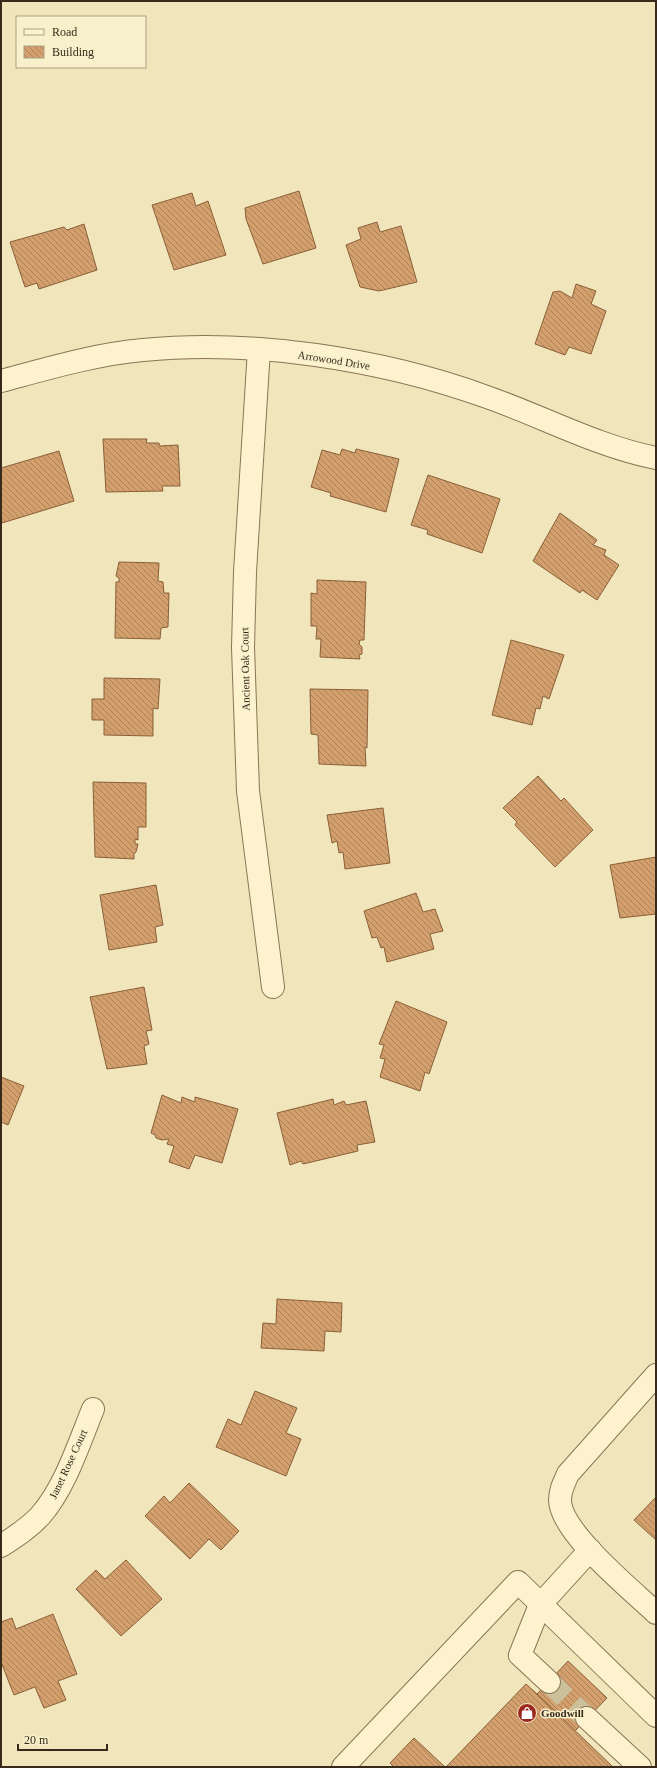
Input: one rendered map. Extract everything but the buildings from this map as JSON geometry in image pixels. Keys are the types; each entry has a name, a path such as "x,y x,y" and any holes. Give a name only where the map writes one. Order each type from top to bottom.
{"street":[{"name":"Arrowood Drive","path":"1,381 66,363 142,350 187,347 259,349 353,361 412,374 484,396 599,442 656,458"},
{"name":"Ancient Oak Court","path":"259,349 245,572 243,647 248,791 273,987"},
{"path":"656,1376 568,1474 561,1489 560,1502 565,1518 574,1532 590,1550 656,1613"},
{"name":"Janet Rose Court","path":"1,1546 26,1529 53,1498 93,1409"},
{"path":"549,1682 520,1655 540,1605 590,1550"},
{"path":"343,1767 518,1582 656,1716"},
{"path":"587,1718 640,1767"}],"tunnel":[{"path":"549,1682 587,1718"}],"place":[{"name":"Goodwill","path":"527,1713"}]}
